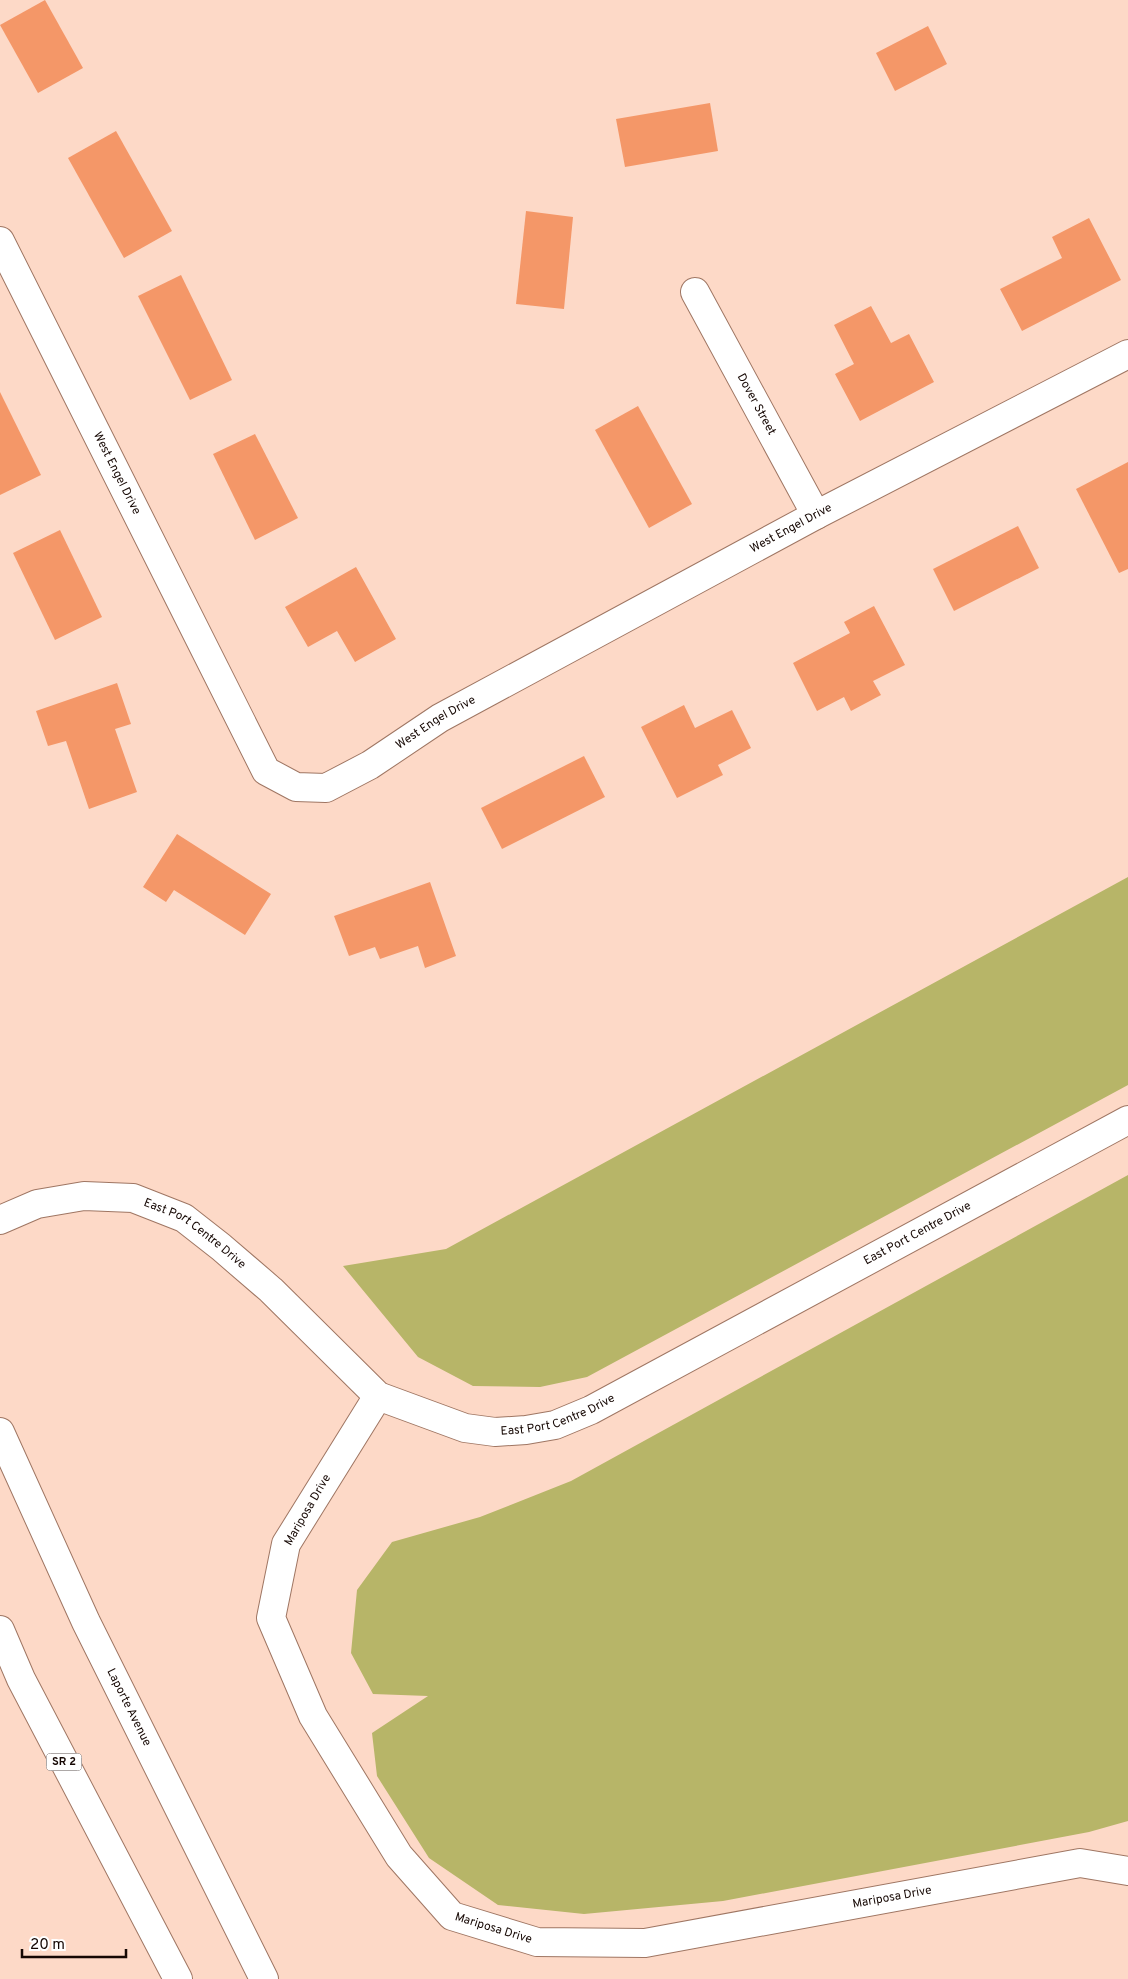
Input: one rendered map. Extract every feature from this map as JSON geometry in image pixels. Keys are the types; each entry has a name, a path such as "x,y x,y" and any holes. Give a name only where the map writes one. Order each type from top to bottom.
{"street":[{"name":"West Engel Drive","path":"0,241 266,771 296,787 326,788 361,770 440,718 816,515 1128,354"},
{"name":"Dover Street","path":"695,292 816,515"},
{"name":"East Port Centre Drive","path":"0,1220 37,1204 84,1196 133,1198 184,1218 271,1290 378,1396 465,1428 495,1432 555,1425 591,1410 1128,1120"},
{"name":"Mariposa Drive","path":"378,1396 286,1544 271,1618 318,1724 399,1856 452,1916 537,1942 645,1942 1080,1863 1128,1870"},
{"name":"Laporte Avenue","path":"0,1432 86,1622 264,1979"},
{"name":"SR 2","path":"0,1630 21,1679 178,1979"}],"shaded area":[{"path":"1128,877 1128,1085 587,1377 540,1387 473,1386 418,1357 343,1266 446,1249"},
{"path":"1128,1175 1128,1821 1089,1832 723,1901 584,1914 498,1905 429,1858 377,1776 372,1733 428,1696 373,1694 351,1653 357,1590 392,1542 480,1517 571,1481"}],"building":[{"path":"45,0 83,68 38,93 0,25"},
{"path":"928,26 947,64 895,91 876,53"},
{"path":"710,103 718,151 625,167 616,119"},
{"path":"116,131 172,231 124,258 68,158"},
{"path":"526,211 573,217 564,309 516,304"},
{"path":"1089,218 1121,280 1022,331 1000,289 1062,258 1052,237"},
{"path":"181,275 232,380 190,400 138,296"},
{"path":"871,306 891,343 909,334 934,382 860,421 835,374 854,364 834,325"},
{"path":"0,392 41,475 0,495"},
{"path":"638,406 692,504 649,528 595,430"},
{"path":"255,434 298,518 255,540 213,454"},
{"path":"1128,462 1128,569 1119,573 1076,489"},
{"path":"1018,526 1039,568 954,611 933,569"},
{"path":"60,530 102,617 55,640 13,553"},
{"path":"356,567 396,639 355,662 337,631 308,647 285,607"},
{"path":"874,606 905,665 873,681 881,695 851,711 844,697 817,711 793,663 850,633 844,622"},
{"path":"117,683 131,724 115,729 137,792 89,809 66,741 48,746 36,711"},
{"path":"684,705 695,728 732,710 751,748 718,765 723,775 677,798 641,727"},
{"path":"584,756 605,797 502,849 481,808"},
{"path":"177,834 271,894 245,935 174,890 166,902 143,887"},
{"path":"430,882 456,956 425,968 418,946 380,959 375,947 349,956 334,916"}]}
